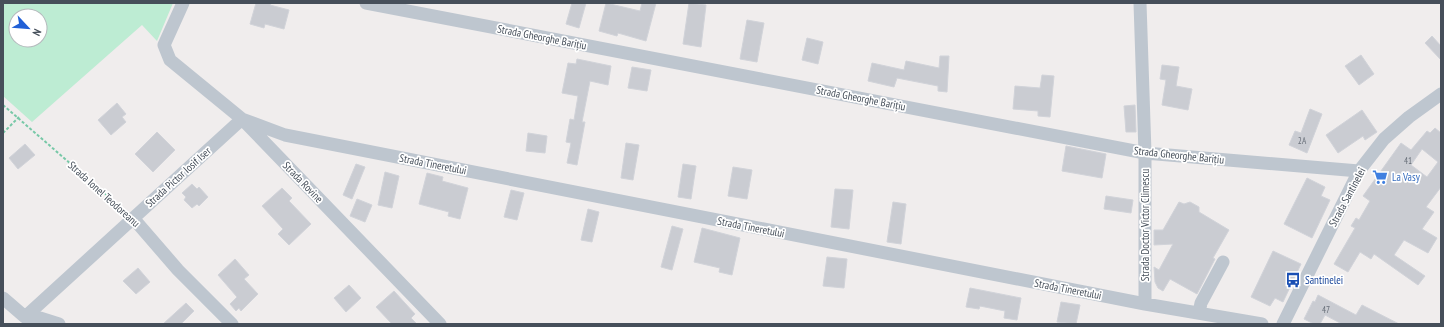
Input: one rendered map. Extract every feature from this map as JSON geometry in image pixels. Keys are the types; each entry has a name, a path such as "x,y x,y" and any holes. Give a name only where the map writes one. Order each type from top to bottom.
{"street":[{"name":"Strada Rovine","path":"183,3 164,45 170,60 242,119 440,324"},
{"name":"Strada Gheorghe Barițiu","path":"366,3 1145,153 1359,171"},
{"name":"Strada Doctor Victor Climescu","path":"1140,3 1145,153 1144,304"},
{"name":"Strada Santinelei","path":"1283,324 1359,171 1384,139 1409,117 1441,94"},
{"name":"Strada Pictor Iosif Iser","path":"25,317 242,119"},
{"name":"Strada Tineretului","path":"242,119 285,135 1144,304 1262,324"},
{"name":"Strada Ionel Teodoreanu","path":"133,218 178,270 232,324"},
{"path":"1199,313 1201,303 1223,262"},
{"path":"3,298 25,317 40,318 60,324"}],"path":[{"name":"Strada Ionel Teodoreanu","path":"3,105 133,218"},
{"path":"3,133 18,117"}],"green space":[{"path":"3,3 173,3 157,41 142,25 32,122 3,96"}],"building":[{"path":"256,3 271,3 270,5 289,10 284,29 265,24 264,28 250,24"},
{"path":"572,3 586,3 579,28 566,24"},
{"path":"606,3 640,11 642,3 656,3 646,41 618,33 617,36 599,31"},
{"path":"689,3 706,5 701,47 683,44"},
{"path":"747,20 764,23 757,62 740,59"},
{"path":"1432,36 1441,46 1441,60 1425,43"},
{"path":"807,38 823,42 818,64 802,60"},
{"path":"1361,55 1374,74 1359,85 1345,66"},
{"path":"940,56 949,56 947,92 938,91 938,86 897,78 894,87 868,81 872,63 904,70 906,61 939,68"},
{"path":"577,59 611,66 608,85 590,81 582,122 585,122 577,165 567,163 571,143 566,142 570,119 574,120 578,96 562,93 568,63 576,64"},
{"path":"1162,65 1179,67 1176,86 1192,89 1188,110 1162,105 1166,80 1160,79"},
{"path":"632,67 651,70 647,91 628,88"},
{"path":"1042,75 1054,76 1050,117 1038,116 1038,111 1013,109 1015,86 1040,88"},
{"path":"117,103 126,114 122,117 126,122 111,135 98,120"},
{"path":"1135,105 1136,132 1126,132 1124,106"},
{"path":"1310,109 1322,114 1307,153 1289,145 1295,131 1301,133"},
{"path":"1362,110 1377,132 1365,140 1363,136 1338,153 1326,135"},
{"path":"1435,128 1441,133 1441,187 1426,207 1434,212 1422,229 1437,238 1428,253 1404,240 1394,255 1425,276 1418,285 1374,254 1371,259 1360,252 1348,272 1334,264 1355,228 1351,226 1356,218 1359,220 1370,201 1363,196 1401,143 1411,150 1427,131 1430,133","holes":["1422,149 1438,162 1427,177 1411,165"]},
{"path":"157,132 175,150 153,172 135,154"},
{"path":"528,133 547,136 545,153 526,151"},
{"path":"626,143 639,145 633,180 621,178"},
{"path":"25,144 35,155 18,169 9,158"},
{"path":"1066,146 1106,154 1102,178 1062,171"},
{"path":"356,164 365,167 352,199 343,195"},
{"path":"683,164 696,166 691,199 678,197"},
{"path":"733,167 752,170 747,199 728,196"},
{"path":"385,172 399,176 392,208 378,205"},
{"path":"427,173 443,177 442,181 468,188 460,219 448,216 449,212 419,204"},
{"path":"1307,178 1325,187 1321,196 1330,200 1312,238 1284,224"},
{"path":"192,184 197,189 199,187 208,197 199,206 197,204 192,208 184,200 186,197 182,193"},
{"path":"282,188 292,198 289,201 311,224 289,245 278,234 283,229 262,206"},
{"path":"835,189 853,190 849,229 831,227"},
{"path":"511,190 524,193 517,220 504,217"},
{"path":"1106,196 1133,200 1131,213 1104,209"},
{"path":"357,199 372,205 365,222 350,216"},
{"path":"893,202 906,204 901,244 887,242"},
{"path":"1179,202 1184,204 1190,202 1199,207 1199,212 1229,230 1213,258 1215,259 1197,294 1170,279 1163,291 1158,288 1155,282 1154,267 1159,270 1173,244 1154,245 1154,230 1163,230"},
{"path":"588,209 599,212 592,242 581,240"},
{"path":"672,226 683,229 672,270 661,267"},
{"path":"702,228 740,238 732,275 719,272 720,268 694,262"},
{"path":"1273,251 1301,264 1283,302 1275,298 1270,306 1251,297"},
{"path":"827,257 847,259 844,288 823,286"},
{"path":"235,259 249,275 244,279 258,294 241,311 239,308 236,311 230,304 237,297 218,275"},
{"path":"138,268 150,282 136,294 123,281"},
{"path":"349,285 361,298 346,312 334,298"},
{"path":"970,288 1021,298 1017,320 1004,318 1005,311 980,306 979,309 966,307"},
{"path":"394,291 415,314 411,318 417,324 392,324 376,307"},
{"path":"1318,295 1356,315 1362,305 1399,324 1342,324 1325,315 1320,324 1314,324 1304,319 1313,301 1315,302"},
{"path":"1061,302 1080,305 1076,324 1057,322"},
{"path":"186,303 194,311 181,324 163,324"}],"place":[{"name":"La Vasy","path":"1380,177"},
{"name":"Santinelei","path":"1293,280"}]}
